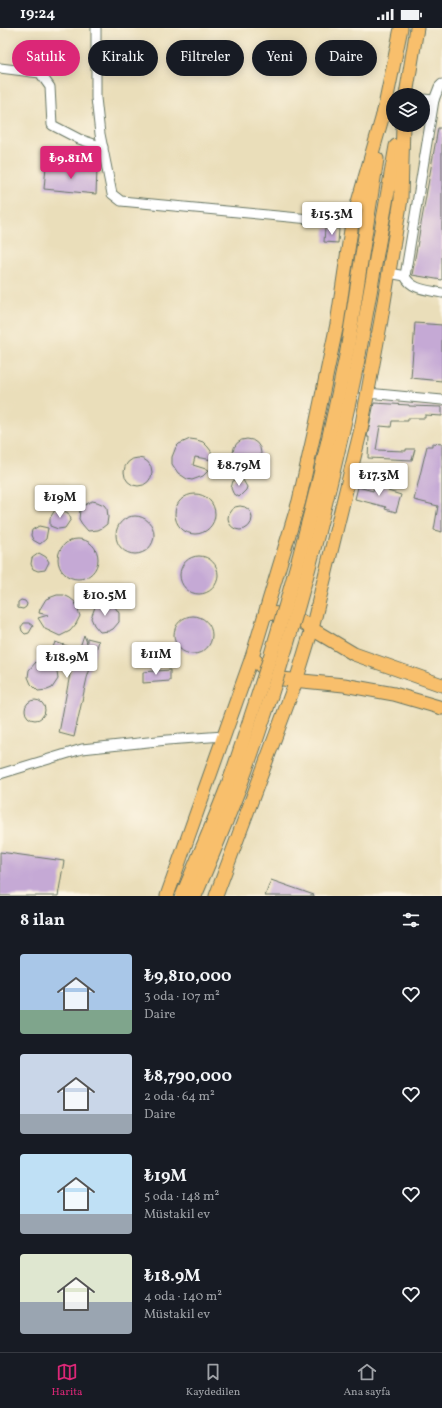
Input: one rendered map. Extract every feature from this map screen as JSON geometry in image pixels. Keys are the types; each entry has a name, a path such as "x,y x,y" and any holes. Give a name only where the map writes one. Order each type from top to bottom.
{"highway":[{"path":"195,896 239,790 285,653 343,433 385,108 401,28"},
{"path":"407,88 417,28"},
{"path":"167,896 252,657 299,501 337,324 352,223 385,108"},
{"path":"182,896 228,786 273,649 313,505 332,426 353,353 399,132"},
{"path":"216,896 296,681 312,629 361,429 382,320 401,200 403,132"},
{"path":"266,613 280,614 301,620 312,629 354,654 442,685"},
{"path":"252,657 263,668 282,679 344,685 394,694 442,708"}],"street":[{"path":"96,28 96,98 103,147 112,194 121,201 352,223"},
{"path":"0,68 40,73 50,87 52,125 79,139 103,147"},
{"path":"442,84 439,87 434,100 405,276 414,286 442,293"},
{"path":"430,100 434,100"},
{"path":"389,273 405,276"},
{"path":"367,393 442,400"},
{"path":"0,774 82,749 167,740 224,736"}],"building":[{"path":"438,128 442,128 442,280 412,275"},
{"path":"46,166 97,170 96,194 44,189"},
{"path":"325,228 339,229 338,243 324,242"},
{"path":"415,323 442,325 442,381 411,378"},
{"path":"374,403 442,407 442,416 425,415 425,418 408,418 408,421 392,421 391,427 380,426 376,450 406,451 406,449 415,449 412,460 368,458 369,437 367,437"},
{"path":"190,439 203,442 211,451 213,460 195,457 193,465 209,470 203,476 192,480 187,479 178,473 172,464 172,457 176,447"},
{"path":"247,439 257,443 261,453 257,463 247,467 237,463 233,453 237,443"},
{"path":"432,443 442,444 442,532 434,530 438,506 414,500 427,446 432,446"},
{"path":"138,458 148,462 152,472 148,482 138,486 128,482 124,472 128,462"},
{"path":"238,479 243,480 247,487 239,497 233,493 231,488 233,481"},
{"path":"375,484 388,488 388,491 401,495 396,512 385,509 386,507 355,499 358,487 373,491"},
{"path":"195,494 209,500 215,514 209,528 195,534 181,528 175,514 181,500"},
{"path":"92,501 104,505 107,509 108,517 107,524 102,528 88,531 79,519 80,510 83,506"},
{"path":"240,506 249,509 252,518 249,527 240,530 231,527 228,518 231,509"},
{"path":"60,509 68,513 71,519 65,528 58,529 50,526 50,518 55,510"},
{"path":"131,516 139,516 149,521 153,528 153,542 149,549 139,554 131,554 121,549 119,546 116,539 116,531 121,521 124,519"},
{"path":"39,526 48,528 46,539 40,544 33,540 31,535 32,530"},
{"path":"78,539 86,541 92,545 96,551 98,559 96,567 92,573 86,577 78,579 70,577 64,573 60,567 58,559 60,551 64,545 70,541"},
{"path":"39,553 46,557 49,562 45,570 38,571 33,569 31,564 32,558"},
{"path":"195,556 203,556 213,561 217,568 217,582 213,589 203,594 195,594 185,589 183,586 180,579 180,571 185,561 188,559"},
{"path":"57,595 64,595 75,602 80,616 70,631 60,636 45,629 38,618 48,615 39,613 46,599"},
{"path":"21,600 25,601 27,604 23,609 18,608 18,602"},
{"path":"104,603 109,603 115,607 119,613 119,622 113,629 100,632 94,625 91,618 95,607"},
{"path":"189,616 197,616 207,621 211,628 211,642 207,649 197,654 189,654 179,649 177,646 174,639 174,631 179,621 182,619"},
{"path":"24,623 29,623 33,626 29,633 25,634 22,631 21,627"},
{"path":"84,635 87,643 87,638 99,641 87,678 74,737 59,733 70,674 74,663 75,651 69,661 51,656 58,679 52,688 38,691 31,684 28,677 29,670 36,662 48,661 55,642 79,650"},
{"path":"170,670 170,681 143,683 143,672"},
{"path":"35,700 42,703 45,710 42,717 35,720 28,717 25,710 28,703"},
{"path":"0,852 64,861 58,896 0,896"},
{"path":"271,880 314,895 314,896 265,896"}]}
